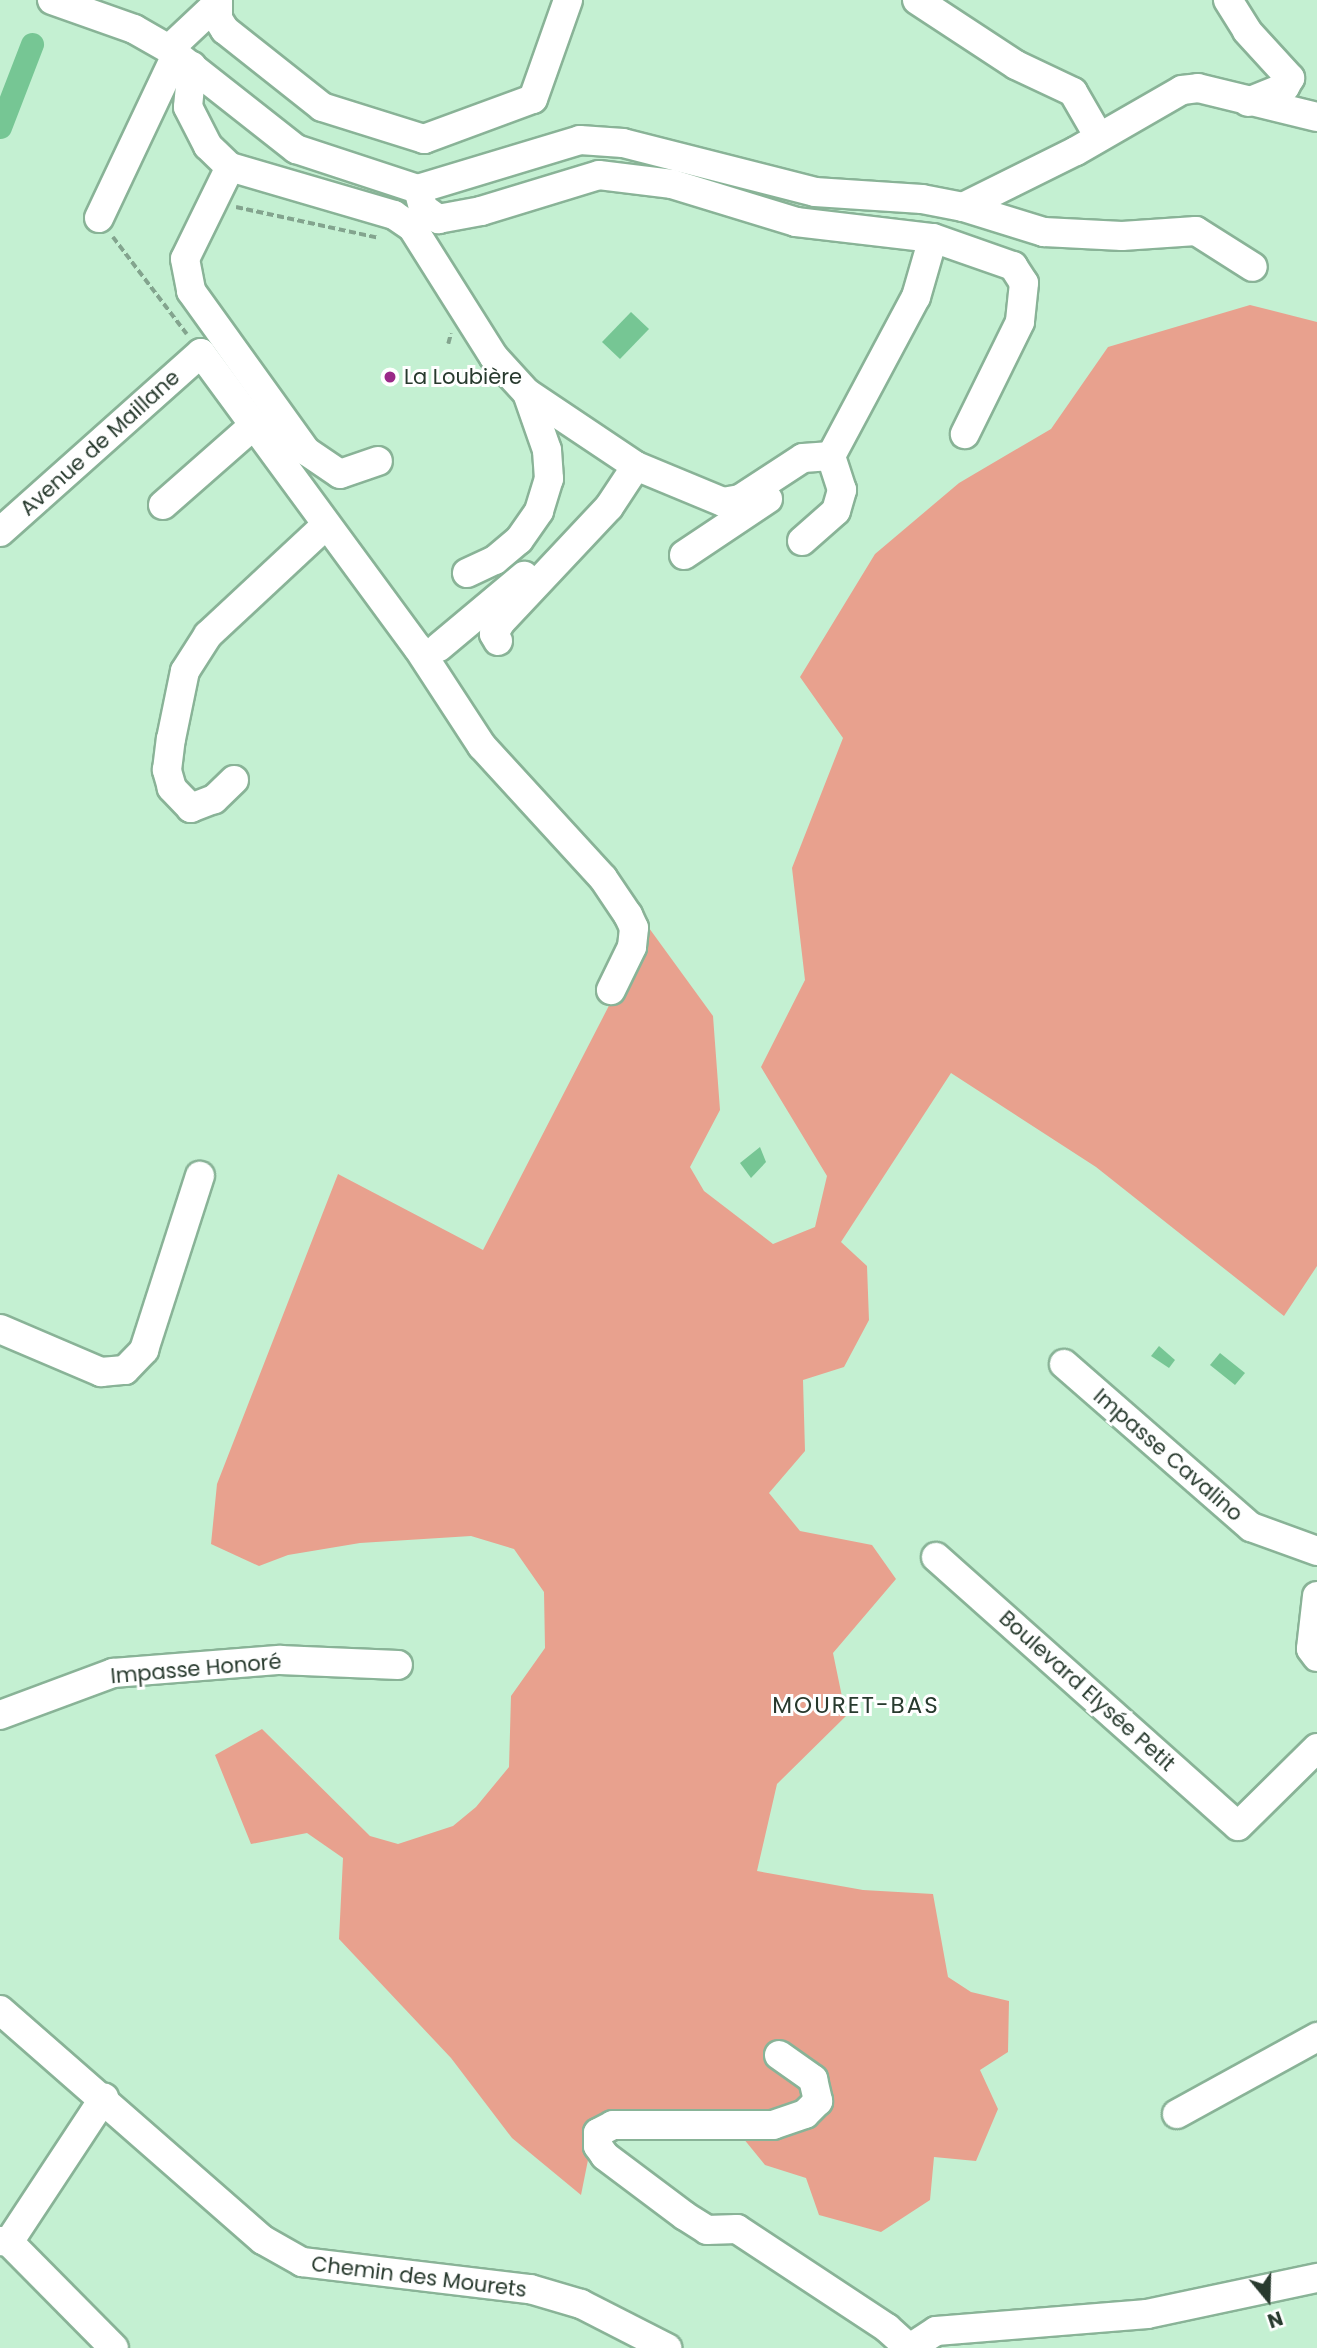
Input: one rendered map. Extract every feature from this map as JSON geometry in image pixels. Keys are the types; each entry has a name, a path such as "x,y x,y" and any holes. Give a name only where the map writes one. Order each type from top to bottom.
{"street":[{"path":"99,218 179,57 220,11 321,107 424,139 533,99 568,0"},
{"path":"917,0 1016,65 1073,92 1099,138"},
{"path":"1228,0 1247,30 1290,78 1285,87 1248,102"},
{"path":"60,5 134,29 179,57 296,149 418,189 549,148 592,141 664,152 815,192 922,199 963,207 1044,232 1122,236 1196,231 1253,267"},
{"path":"179,57 188,107 208,146 230,167 394,215 412,227 494,357 527,393 636,466 723,502 740,499 803,458 831,456"},
{"path":"963,207 1099,138 1182,90 1198,88 1317,117"},
{"path":"230,167 184,259 191,291 306,451 340,474 378,461"},
{"path":"418,189 423,208 438,219 481,211 598,175 672,184 796,222 933,238 1013,266 1024,284 1020,322 965,434"},
{"path":"684,555 831,456 916,297 933,238"},
{"path":"201,354 418,648 482,746 603,878 628,915 634,928 632,947 611,990"},
{"name":"Avenue de Maillane","path":"0,533 201,354"},
{"path":"467,573 495,560 519,540 539,511 549,479 547,450 527,393"},
{"path":"163,505 251,420"},
{"path":"802,541 836,511 842,490 831,456"},
{"path":"498,641 494,634 500,624 609,507 636,466"},
{"path":"234,780 214,799 191,808 181,803 172,788 167,770 185,671 208,635 326,525"},
{"path":"439,647 525,575 538,583"},
{"path":"0,1329 101,1372 125,1370 144,1350 200,1176"},
{"name":"Impasse Cavalino","path":"1064,1364 1251,1527 1317,1551"},
{"name":"Boulevard Elysée Petit","path":"936,1557 1238,1826 1317,1748"},
{"path":"1317,1596 1311,1649 1317,1657"},
{"name":"Impasse Honoré","path":"0,1715 113,1673 280,1660 398,1665"},
{"name":"Chemin des Mourets","path":"0,2010 104,2098 263,2240 302,2262 530,2290 581,2304 667,2348"},
{"path":"1177,2114 1317,2037"},
{"path":"779,2055 813,2079 818,2101 805,2114 773,2125 613,2125 598,2133 598,2146 614,2163 685,2216 707,2230 737,2229 887,2328 909,2348 936,2332 1147,2314 1317,2278"},
{"path":"104,2098 4,2242 114,2348"}],"path":[{"path":"215,196 234,207 390,241"},
{"path":"99,218 201,354"},
{"path":"448,344 452,323"}],"shaded area":[{"path":"1250,305 1317,322 1317,1266 1284,1316 1096,1167 951,1073 841,1242 867,1266 869,1320 844,1367 803,1380 805,1451 769,1493 800,1531 872,1545 896,1579 833,1653 846,1716 777,1784 757,1871 863,1890 933,1894 948,1977 971,1992 1009,2001 1008,2052 980,2070 998,2109 976,2161 934,2157 930,2200 881,2232 819,2215 806,2178 765,2165 743,2138 644,2140 594,2130 581,2195 512,2138 451,2058 339,1939 343,1858 307,1833 251,1844 215,1755 262,1729 370,1836 398,1844 453,1826 476,1807 509,1767 511,1696 545,1648 544,1592 514,1549 471,1536 360,1543 288,1555 259,1566 211,1544 217,1484 338,1174 483,1250 649,928 713,1016 720,1110 690,1167 704,1191 773,1244 815,1227 827,1176 761,1067 805,980 792,868 843,738 800,677 875,554 959,483 1051,429 1108,347"},
{"path":"631,312 649,329 620,359 602,342"},
{"path":"760,1147 766,1162 751,1178 740,1163"},
{"path":"1159,1346 1175,1360 1169,1368 1151,1356"},
{"path":"1220,1353 1245,1373 1235,1385 1210,1365"}],"waterway":[{"path":"0,127 32,44"}],"place":[{"name":"La Loubière","path":"390,377"}],"district":[{"name":"MOURET-BAS","path":"856,1705"}]}
